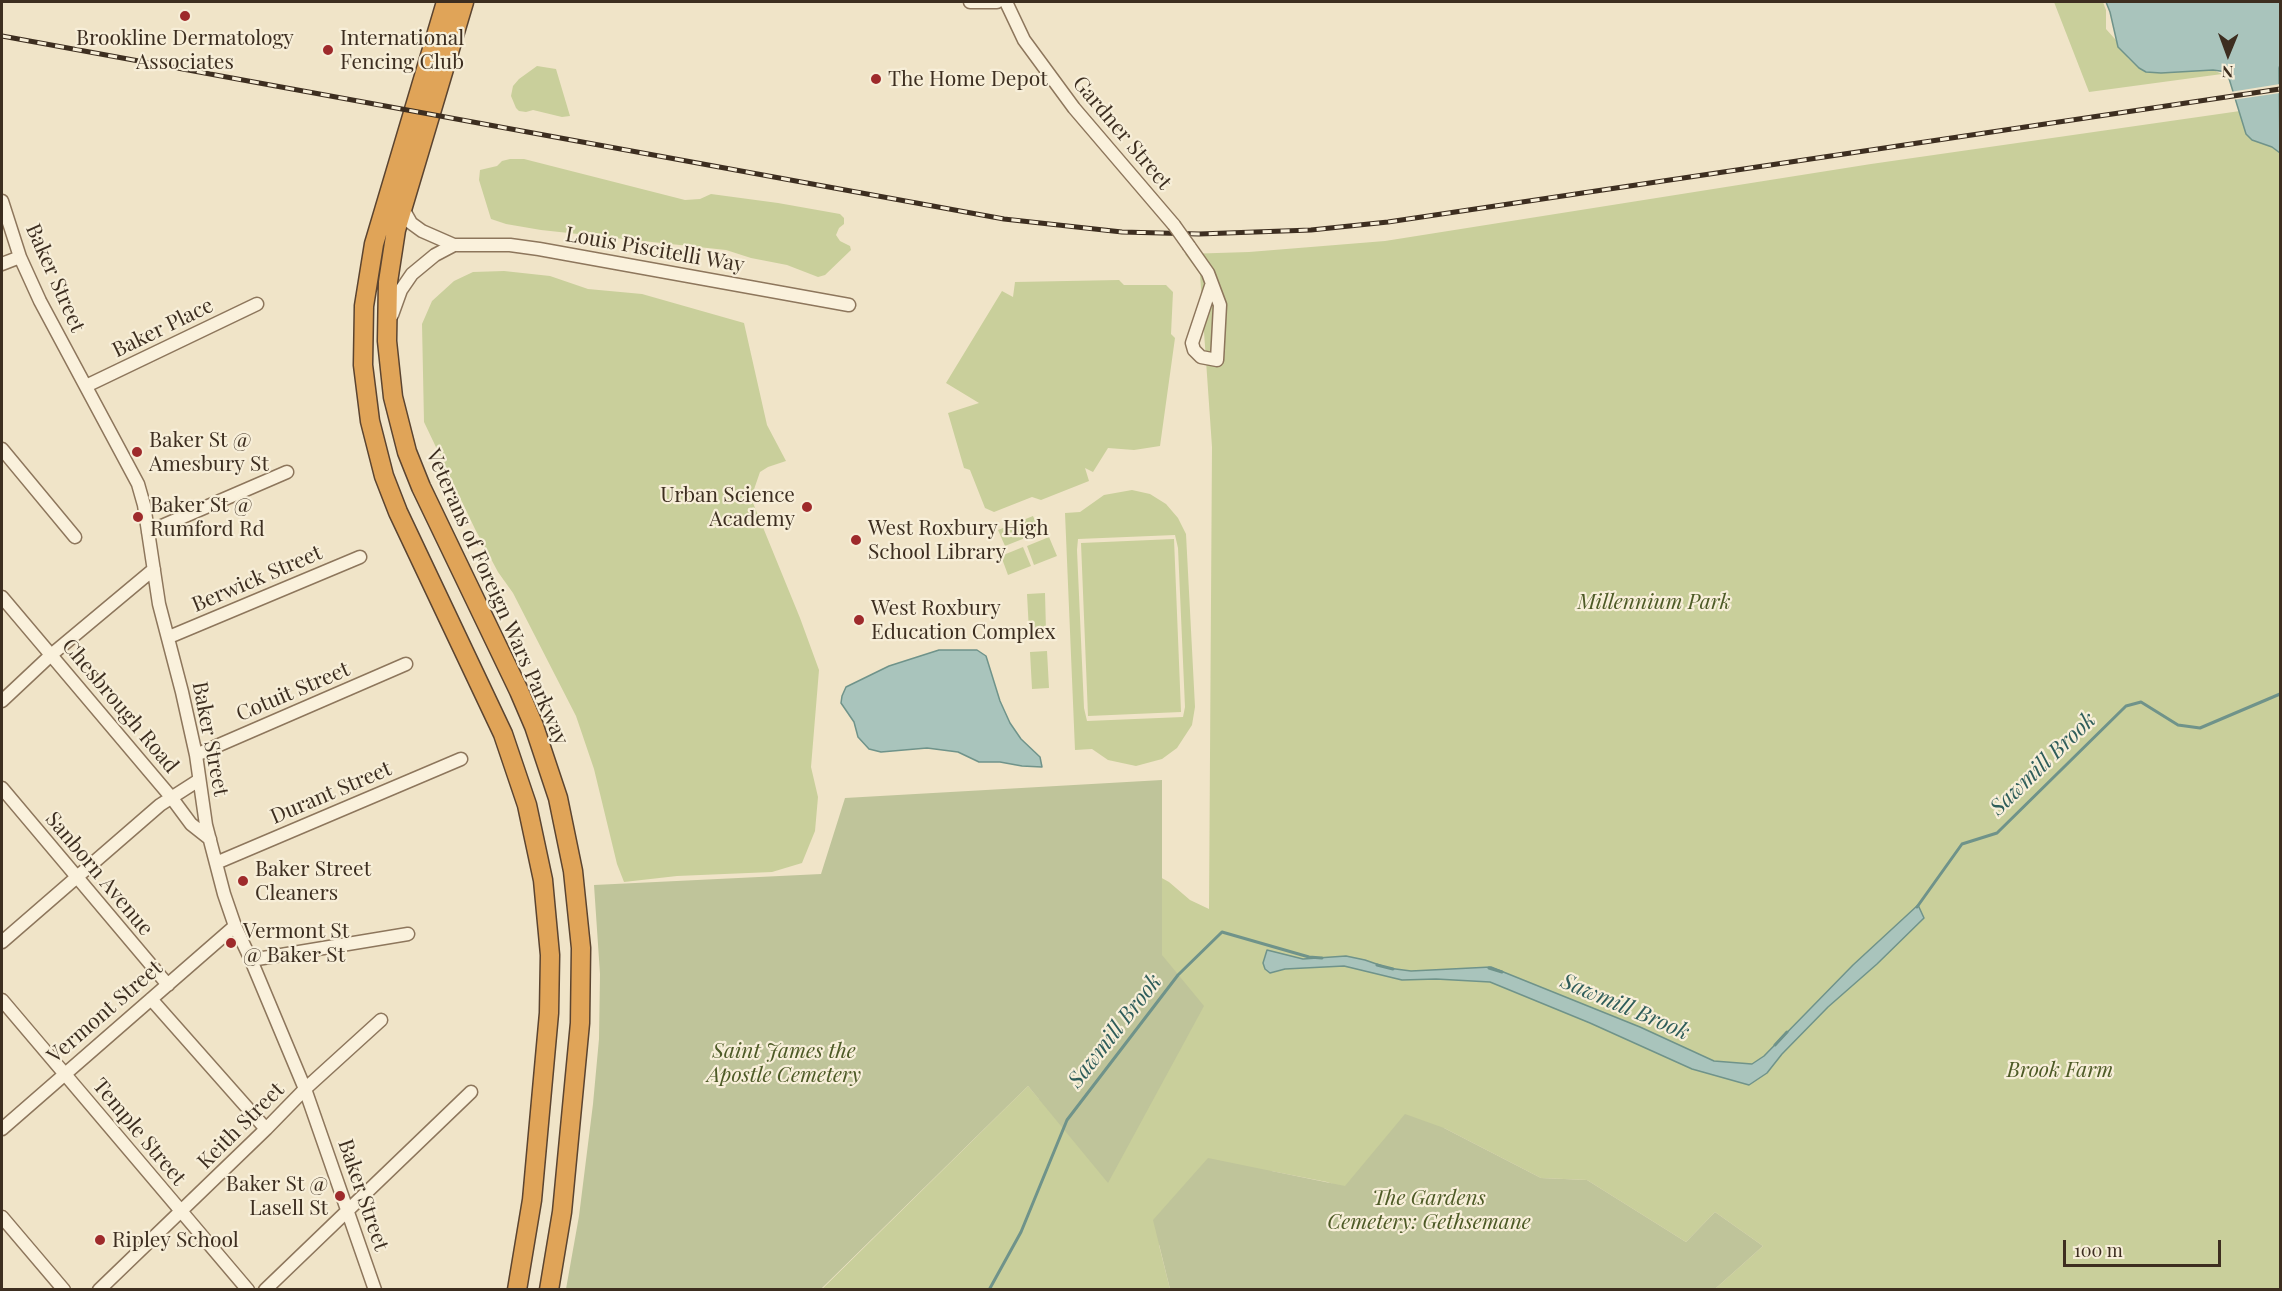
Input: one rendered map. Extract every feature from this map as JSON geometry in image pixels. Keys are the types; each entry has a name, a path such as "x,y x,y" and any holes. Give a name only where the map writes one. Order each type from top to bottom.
{"highway":[{"path":"446,2 375,238 365,290 362,345 368,412 384,476 402,521 496,717 519,779 536,842 547,917 550,974 549,1013 531,1209 517,1290"},
{"name":"Veterans of Foreign Wars Parkway","path":"464,2 402,207 389,269 386,331 393,397 410,460 527,708 552,779 567,835 578,910 582,967 580,1023 562,1212 549,1290"},
{"path":"465,652 494,638"}],"street":[{"path":"970,2 998,2"},
{"name":"Gardner Street","path":"1006,2 1024,40 1074,108 1174,225 1208,273 1211,286 1220,304 1217,360 1201,357 1194,350 1192,342 1211,286"},
{"name":"Baker Street","path":"2,201 21,257 40,301 138,484 159,604 169,637 196,755 216,863 235,926 305,1089 375,1290"},
{"name":"Louis Piscitelli Way","path":"402,207 411,223 422,231 454,245 510,245 539,249 849,305"},
{"path":"386,331 401,290 412,274 435,255 454,245"},
{"path":"2,264 21,257"},
{"name":"Baker Place","path":"87,386 257,304"},
{"path":"2,449 75,537"},
{"path":"148,532 286,472"},
{"name":"Berwick Street","path":"169,637 360,557"},
{"path":"2,701 51,655 154,568"},
{"name":"Chesbrough Road","path":"2,597 171,797 191,824 210,839"},
{"name":"Cotuit Street","path":"196,755 405,664"},
{"name":"Durant Street","path":"216,863 461,759"},
{"path":"2,942 171,797 199,780"},
{"name":"Sanborn Avenue","path":"2,788 168,985"},
{"name":"Vermont Street","path":"2,1129 235,926"},
{"path":"251,960 408,934"},
{"path":"151,999 266,1130"},
{"name":"Temple Street","path":"2,1000 248,1290"},
{"name":"Keith Street","path":"99,1290 266,1130 305,1089 381,1020"},
{"path":"265,1290 471,1092"},
{"path":"2,1217 64,1290"}],"green space":[{"path":"2054,2 2103,2 2106,10 2106,29 2123,48 2128,58 2138,67 2213,70 2222,74 2089,92"},
{"path":"537,66 556,69 570,116 562,117 533,110 519,111 516,108 511,96 513,86"},
{"name":"Millennium Park","path":"2240,111 2246,134 2252,140 2272,147 2280,153 2280,1289 1715,1289 1763,1246 1715,1212 1686,1242 1587,1180 1541,1178 1444,1128 1344,1188 1327,1182 1271,1171 1159,1245 1170,1289 821,1290 1028,1086 1039,1099 1149,871 1169,882 1190,900 1209,909 1212,447 1200,274 1185,254 1249,252 1385,241 1871,164"},
{"path":"524,159 685,200 700,199 711,194 840,214 844,218 844,224 836,235 840,241 850,246 851,250 825,275 818,277 787,265 726,250 541,230 506,224 491,219 479,180 480,170 497,166 502,161"},
{"path":"504,271 550,276 588,289 642,294 744,323 767,425 786,461 760,472 751,498 819,670 811,767 818,797 815,831 802,863 772,872 677,876 624,882 617,864 594,769 576,716 513,593 498,572 475,529 424,422 422,324 432,301 454,281 473,272"},
{"path":"1119,280 1124,285 1166,285 1173,292 1171,334 1175,338 1160,446 1134,450 1108,448 1093,472 1085,468 1089,481 1041,500 1032,497 994,512 985,508 970,470 964,468 948,413 979,403 946,383 1002,291 1013,297 1015,282"},
{"path":"1132,490 1150,494 1166,504 1178,518 1186,534 1195,707 1192,725 1177,748 1162,759 1136,766 1108,760 1092,749 1075,750 1065,513 1080,512 1104,495","holes":["1175,535 1178,548 1185,707 1183,717 1087,721 1084,708 1078,539"]},
{"path":"1033,516 1040,532 1005,546 998,530"},
{"path":"1049,537 1057,556 1034,565 1027,546"},
{"path":"1174,539 1181,712 1088,716 1081,543"},
{"path":"1023,547 1031,566 1008,575 1001,556"},
{"path":"1045,593 1046,631 1029,631 1027,594"},
{"path":"1047,651 1049,688 1032,689 1030,652"},
{"name":"Saint James the Apostle Cemetery","path":"1162,780 1162,955 1204,1006 1108,1183 1028,1086 821,1289 566,1289 579,1216 599,1039 600,974 594,885 821,874 845,798"},
{"name":"The Gardens Cemetery: Gethsemane","path":"1405,1114 1444,1128 1541,1178 1587,1180 1686,1242 1715,1212 1763,1246 1715,1289 1170,1289 1153,1220 1208,1158 1345,1186"}],"water":[{"path":"2106,2 2280,2 2280,153 2272,147 2252,140 2246,134 2227,72 2213,70 2161,73 2146,72 2139,68 2118,47"},
{"path":"939,650 977,650 986,656 1000,701 1010,723 1021,739 1040,757 1042,767 979,762 958,752 927,748 881,752 869,749 858,737 854,722 841,703 846,687 889,666"},
{"path":"1918,905 1924,918 1828,1007 1782,1054 1767,1073 1749,1085 1692,1069 1590,1023 1490,982 1402,980 1344,966 1285,969 1270,973 1265,969 1263,963 1267,950 1303,959 1346,956 1388,968 1411,971 1491,967 1640,1027 1714,1061 1752,1064 1764,1056 1853,965"}],"pier":[{"path":"2280,84 2280,93 2232,100 2230,92"}],"waterway":[{"name":"Sawmill Brook","path":"1917,907 1962,844 1997,833 2126,706 2141,702 2178,725 2200,728 2280,694"},
{"name":"Sawmill Brook","path":"989,1290 1021,1232 1067,1120 1178,975 1222,932 1309,957 1322,958"},
{"name":"Sawmill Brook","path":"1377,965 1393,969"},
{"name":"Sawmill Brook","path":"1489,968 1502,972"},
{"name":"Sawmill Brook","path":"1775,1045 1787,1032"}],"railway":[{"path":"2,36 1004,219 1122,232 1199,234 1311,230 1388,222 2280,89"}],"place":[{"name":"Brookline Dermatology Associates","path":"185,16"},
{"name":"International Fencing Club","path":"328,50"},
{"name":"The Home Depot","path":"876,79"},
{"name":"Baker St @ Amesbury St","path":"137,452"},
{"name":"Urban Science Academy","path":"807,507"},
{"name":"Baker St @ Rumford Rd","path":"138,517"},
{"name":"West Roxbury High School Library","path":"856,540"},
{"name":"West Roxbury Education Complex","path":"859,620"},
{"name":"Baker Street Cleaners","path":"243,881"},
{"name":"Vermont St @ Baker St","path":"231,943"},
{"name":"Baker St @ Lasell St","path":"340,1196"},
{"name":"Ripley School","path":"100,1240"}],"park label":[{"name":"Brook Farm","path":"2060,1070"}]}
